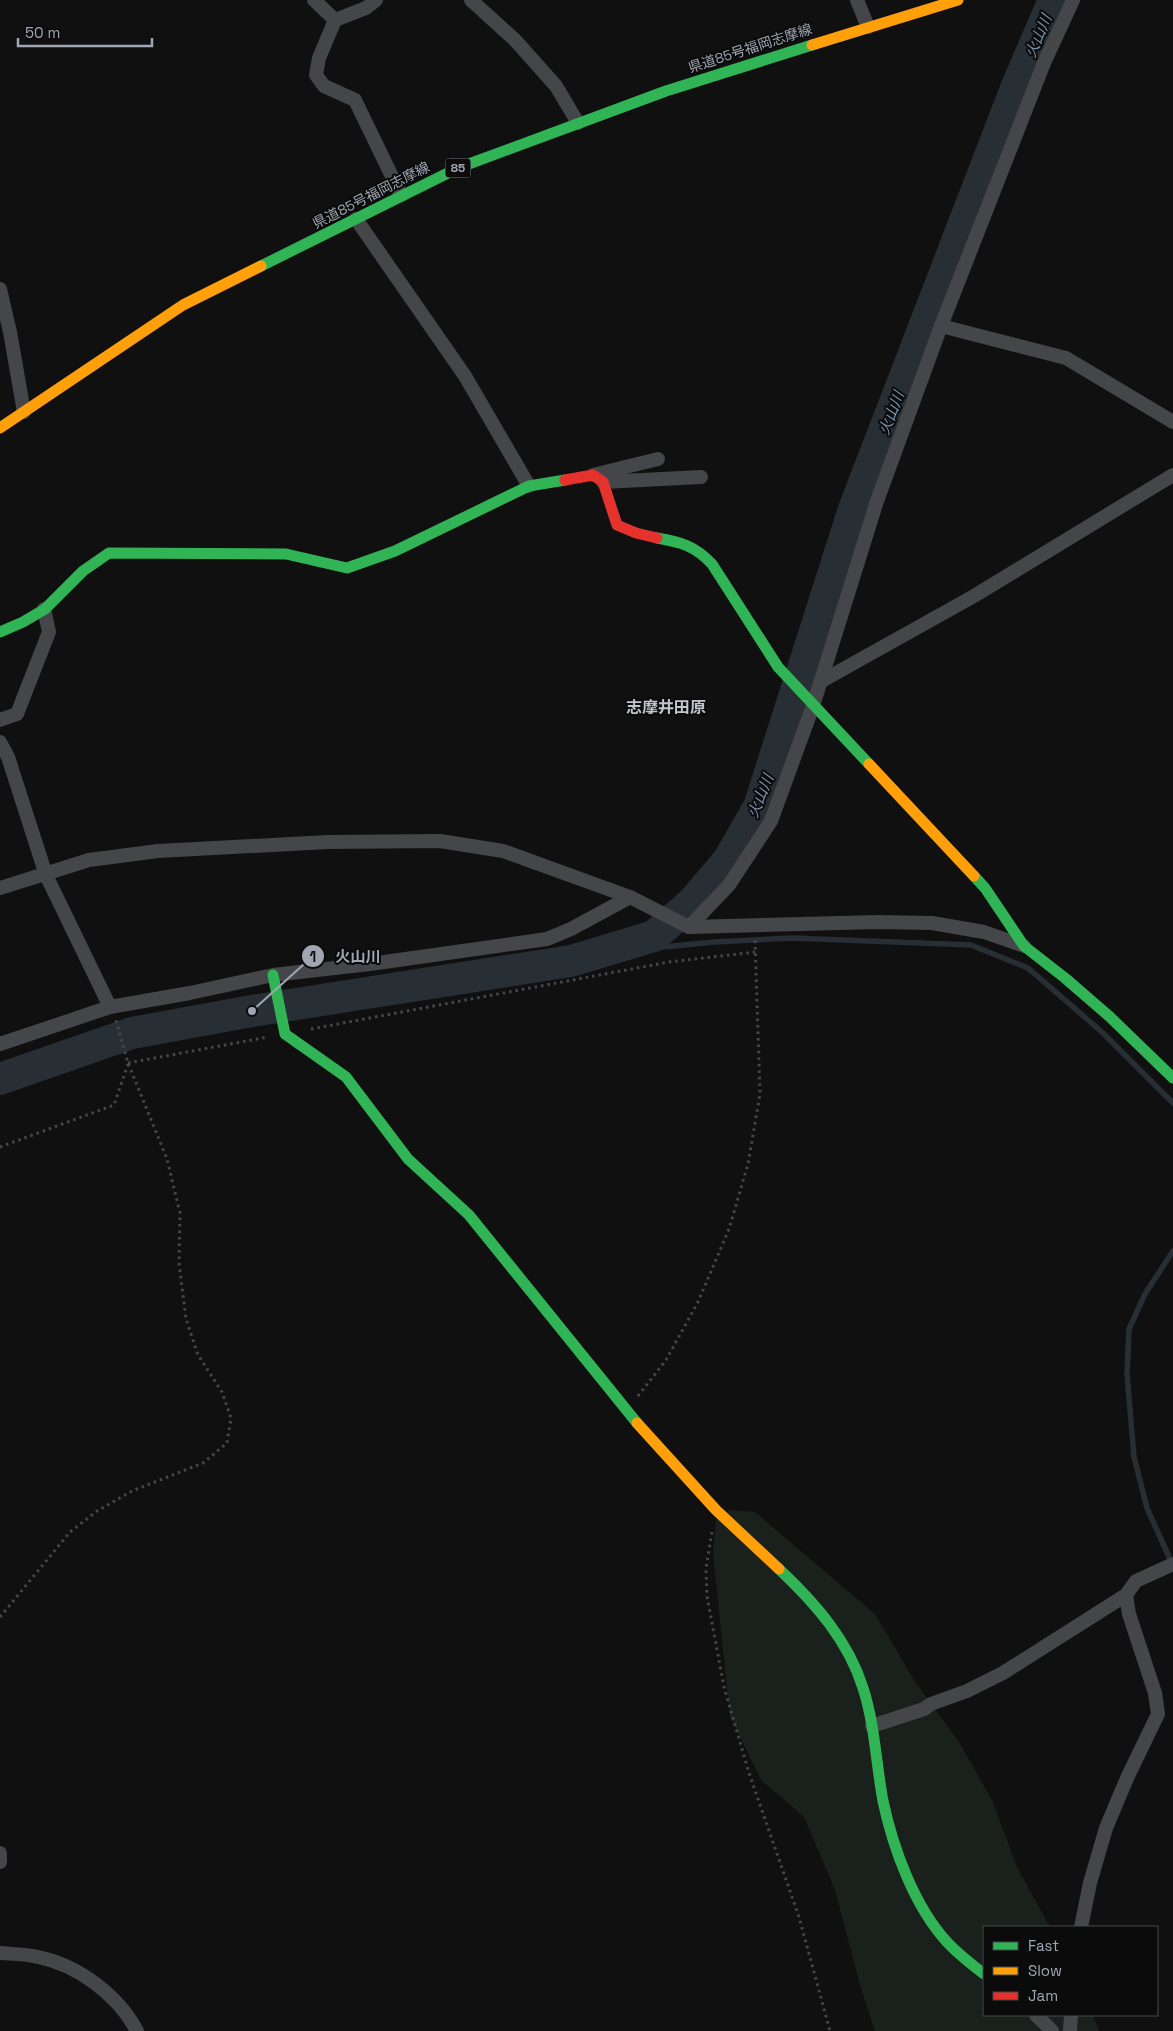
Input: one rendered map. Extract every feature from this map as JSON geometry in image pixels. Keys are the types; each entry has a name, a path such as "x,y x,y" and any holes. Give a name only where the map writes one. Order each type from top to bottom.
{"street":[{"path":"314,0 335,20"},
{"path":"376,0 366,8 335,20 319,58 316,75 324,86 355,100 401,195"},
{"path":"471,0 515,40 556,86 578,123"},
{"path":"857,0 868,27"},
{"name":"県道85号福岡志摩線","path":"0,428 183,305 458,168 666,91 958,0"},
{"path":"689,927 729,885 771,821 813,706 877,501 941,326 1044,63 1073,0"},
{"path":"356,219 465,376 529,486"},
{"path":"0,289 10,332 24,412"},
{"path":"941,326 1066,358 1173,422"},
{"path":"598,478 658,459"},
{"path":"820,682 974,596 1173,475"},
{"path":"0,632 14,628 44,609 96,559 109,553 286,554 347,568 394,551 529,486 598,478 701,477"},
{"path":"598,478 617,525 628,531 698,550 712,564 778,667 985,888 1024,946 1110,1017 1173,1078"},
{"path":"0,720 17,714 49,632 44,609"},
{"path":"0,742 8,756 46,875 112,1012"},
{"path":"0,888 89,860 158,851 328,842 440,841 503,851 630,897 689,927 859,922 932,923 984,932 1024,946"},
{"path":"0,1044 112,1012 190,993 274,982 370,964 547,938 571,929 630,897"},
{"path":"274,982 284,1030 346,1077 408,1159 468,1215 544,1306 626,1410 716,1510 809,1597 833,1628 849,1655 863,1688 872,1726 885,1807 890,1829 904,1870 926,1912 946,1940 968,1962 983,1973"},
{"path":"872,1726 967,1691 1003,1673 1126,1595 1136,1581 1173,1564"},
{"path":"1081,1926 1090,1883 1106,1828 1128,1776 1158,1714 1155,1693 1129,1614 1126,1595"},
{"path":"0,1853 0,1862"},
{"path":"0,1953 37,1956 67,1965 93,1982 114,2001 132,2022 137,2031"},
{"path":"1037,2016 1052,2031"},
{"path":"1070,2031 1071,2016"}],"path":[{"path":"128,1063 284,1030 669,962 756,952 760,1094 748,1164 729,1229 698,1302 666,1360 626,1410"},
{"path":"0,1617 70,1532 97,1511 132,1491 203,1463 227,1443 231,1418 222,1392 198,1355 186,1320 179,1262 180,1213 167,1158 128,1063 112,1012"},
{"path":"0,1147 114,1105 128,1063"},
{"path":"716,1510 706,1568 707,1596 724,1687 749,1773 799,1917 830,2031"}],"shaded area":[{"path":"730,1510 755,1512 875,1614 914,1680 959,1742 992,1800 1017,1867 1049,1926 983,1926 983,2016 1093,2016 1099,2031 875,2031 860,1985 835,1890 804,1817 761,1780 730,1717 713,1553 716,1521"}],"waterway":[{"name":"火山川","path":"0,1079 132,1033 252,1011 571,961 654,936 693,902 728,861 759,807 854,509 1017,86 1054,0"},
{"path":"620,948 653,948 714,942 792,938 971,945 1028,968 1103,1033 1173,1103"},
{"path":"1169,1557 1147,1508 1134,1457 1127,1374 1129,1329 1145,1294 1173,1251"}],"traffic: fast":[{"path":"261,266 458,168 666,91 812,45"},
{"path":"0,632 23,622 45,609 83,571 109,553 286,554 347,568 395,551 529,486 565,480"},
{"path":"657,538 687,546 700,553 712,564 778,667 869,764"},
{"path":"974,876 985,888 1024,946 1110,1017 1173,1078"},
{"path":"273,975 285,1034 346,1077 408,1159 469,1215 637,1423"},
{"path":"779,1569 829,1623 857,1670 870,1716 887,1819 906,1876 915,1894 935,1928 947,1942 983,1973"}],"traffic: slow":[{"path":"812,45 958,0"},
{"path":"0,428 183,305 261,266"},
{"path":"869,764 974,876"},
{"path":"637,1423 716,1510 779,1569"}],"traffic: jam":[{"path":"565,480 593,475 603,482 617,525 636,533 657,538"}],"place":[{"name":"火山川","path":"252,1011"}],"district":[{"name":"志摩井田原","path":"666,707"}]}
